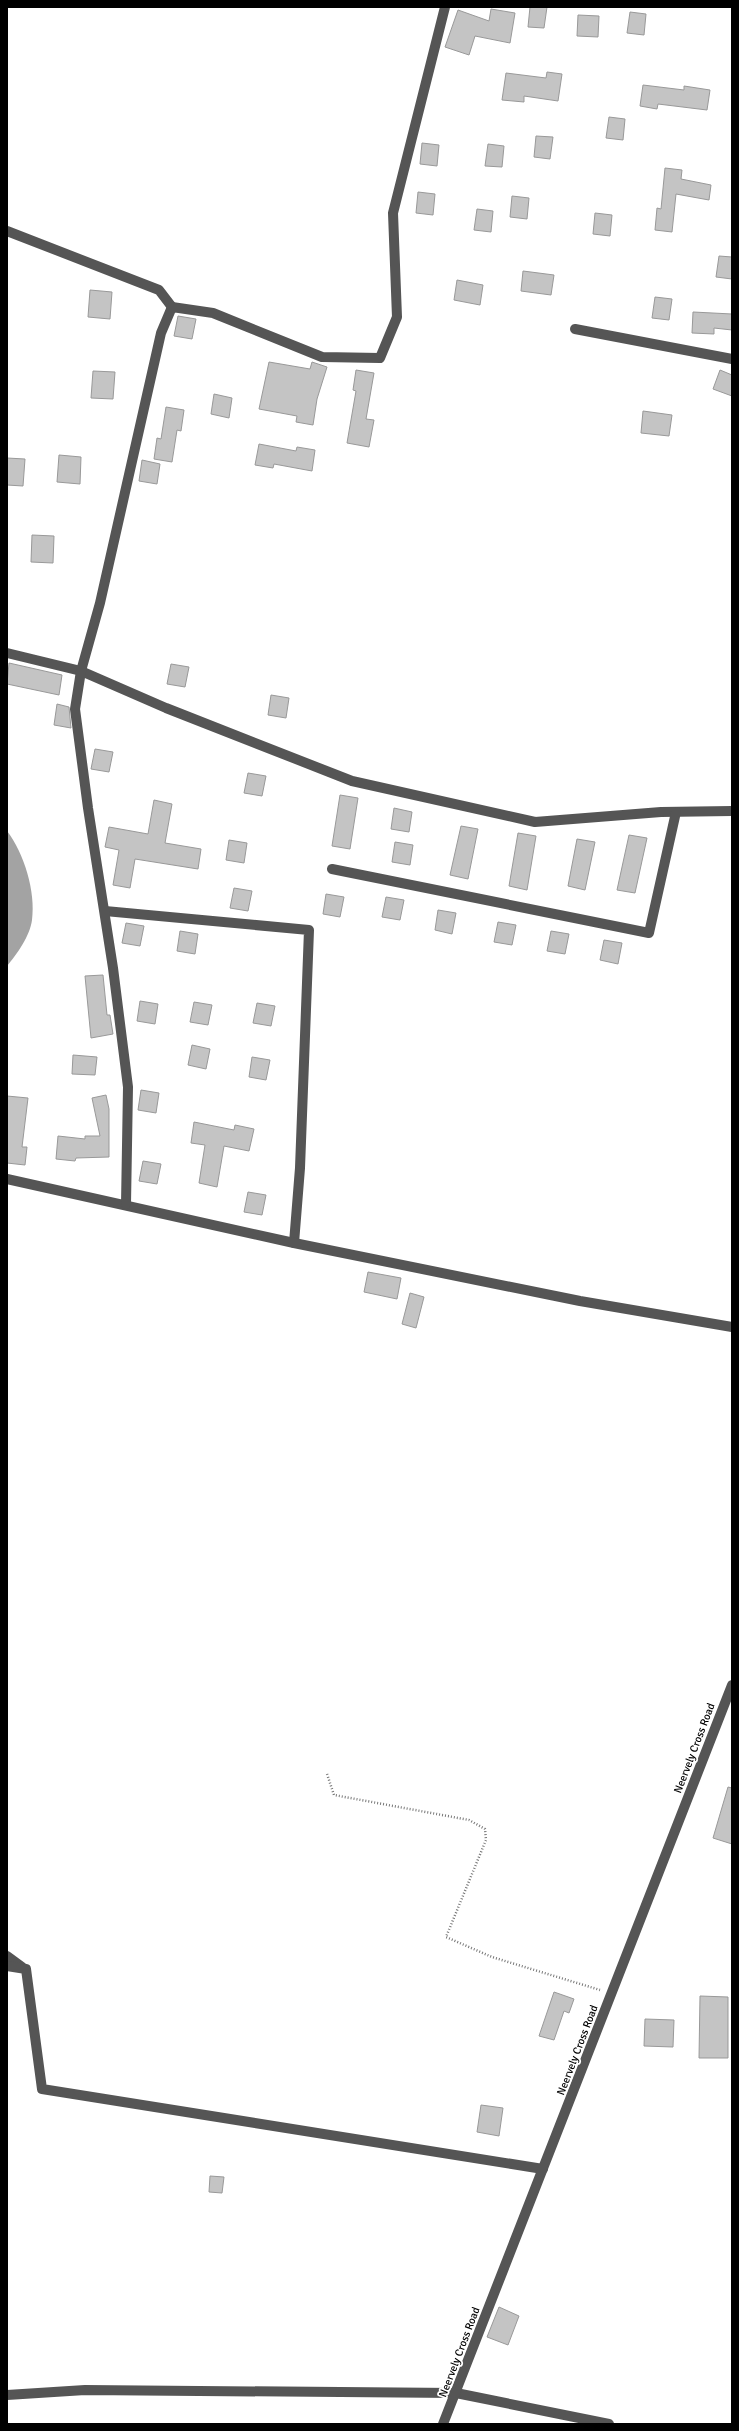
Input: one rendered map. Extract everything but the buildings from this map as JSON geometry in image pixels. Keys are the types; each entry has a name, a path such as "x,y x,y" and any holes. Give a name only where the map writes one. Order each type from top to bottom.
{"street":[{"path":"7,231 159,290 172,306 213,313 322,357 380,358 397,317 393,213 419,105 445,7"},
{"path":"126,1204 128,1087 76,709 81,671 100,603 161,333 172,306"},
{"path":"575,330 732,359"},
{"path":"7,653 81,671 166,708 352,781 534,822 676,812 732,811"},
{"path":"332,869 648,933 676,812"},
{"path":"105,912 309,930 300,1168 294,1243"},
{"path":"7,1179 126,1204 294,1243 580,1301 732,1327"},
{"name":"Neervely Cross Road","path":"444,2424 732,1685"},
{"path":"7,1956 26,1969 42,2089 543,2169"},
{"path":"7,1966 26,1969"},
{"path":"7,2395 85,2390 456,2393 609,2424"}],"path":[{"path":"327,1774 334,1795 469,1820 484,1829 486,1840 446,1937 492,1957 612,1994"}],"shaded area":[{"path":"7,831 19,850 27,873 33,909 29,932 19,950 7,966"}]}
